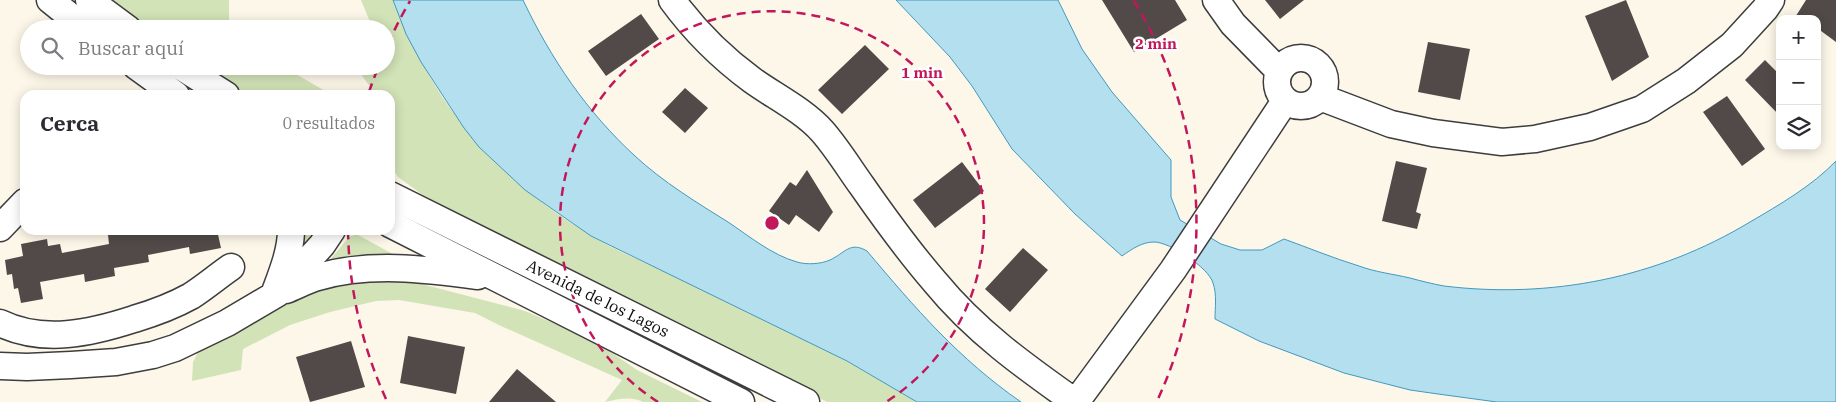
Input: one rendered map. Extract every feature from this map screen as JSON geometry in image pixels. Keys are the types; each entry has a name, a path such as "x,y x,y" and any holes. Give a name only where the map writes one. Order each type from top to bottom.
{"street":[{"path":"50,0 75,20"},
{"path":"90,0 116,20"},
{"path":"672,0 715,49 750,78 821,130 897,235 936,283 977,328 1016,360 1075,402 1173,270 1285,101"},
{"path":"1216,0 1232,24 1279,71"},
{"path":"1320,97 1391,124 1433,133 1502,142 1535,140 1590,126 1642,109 1686,82 1732,45 1765,9 1770,0"},
{"path":"1299,58 1314,62 1324,74 1325,82 1320,97 1307,106 1299,107 1285,101 1279,95 1277,87 1276,79 1279,71 1291,60 1299,58"},
{"path":"148,75 169,90"},
{"path":"194,75 218,90"},
{"name":"Avenida de los Lagos","path":"395,196 806,402"},
{"path":"0,228 20,207"},
{"name":"Avenida de los Lagos","path":"395,227 741,402"},
{"path":"276,295 291,235"},
{"path":"276,295 322,245 329,235"},
{"path":"0,323 27,332 52,335 80,333 161,310 191,296 232,267"},
{"path":"0,366 71,366 116,362 154,355 175,348 227,323 276,295 317,277 354,270 428,269 500,280"}],"green space":[{"path":"104,0 229,0 230,20 131,20"},
{"path":"361,0 393,0 409,38 448,105 496,163 524,189 556,213 603,242 811,342 917,402 827,402 446,212 398,177 395,172 395,90 372,90 362,75 395,75 395,20 369,20"},
{"path":"210,75 298,75 323,90 234,90"},
{"path":"294,235 313,235 298,252"},
{"path":"358,235 400,258 320,272 349,237"},
{"path":"377,280 414,282 525,311 593,340 637,370 702,402 643,402 620,399 605,402 622,380 475,313 399,300 376,301 330,312 290,325 243,349 241,370 192,381 193,362 199,350 270,310 315,291"}],"water":[{"path":"393,0 523,0 558,64 586,103 635,156 657,174 761,245 788,259 814,264 830,260 848,249 856,247 867,251 939,332 999,386 1021,402 917,402 847,361 591,236 525,190 479,147 464,128 421,62 406,34"},
{"path":"896,0 1058,0 1082,49 1112,92 1171,160 1171,197 1180,220 1221,244 1240,250 1262,250 1284,239 1365,268 1444,286 1524,289 1563,286 1602,280 1641,270 1715,241 1750,222 1806,187 1836,161 1836,402 1497,402 1410,390 1344,373 1259,341 1215,319 1213,283 1197,263 1169,246 1154,242 1133,248 1122,256 1075,214 1012,149 972,86 950,57"}],"building":[{"path":"1102,0 1175,0 1187,20 1134,52"},
{"path":"1265,0 1304,0 1280,19"},
{"path":"1626,0 1649,57 1612,81 1585,16"},
{"path":"1806,0 1836,0 1836,42 1821,31 1821,15 1797,15"},
{"path":"641,14 659,39 606,76 588,51"},
{"path":"1428,42 1470,49 1460,100 1418,92"},
{"path":"865,45 889,69 842,114 818,90"},
{"path":"1765,60 1776,71 1776,112 1745,80"},
{"path":"685,88 708,108 685,133 662,112"},
{"path":"1727,96 1765,149 1742,166 1703,112"},
{"path":"1396,161 1427,168 1416,212 1421,214 1417,229 1382,221"},
{"path":"962,162 984,191 935,228 913,200"},
{"path":"807,170 833,212 819,232 796,215 789,225 769,211 790,182 796,186"},
{"path":"108,235 218,235 221,248 190,254 189,247 148,255 149,262 114,268 115,276 85,282 84,274 40,282 43,299 21,303 18,288 14,289 12,274 7,275 5,260 23,256 21,244 47,239 48,246 60,244 62,253 109,244"},
{"path":"1023,248 1048,270 1010,312 985,289"},
{"path":"408,336 465,347 456,394 400,383"},
{"path":"351,341 365,387 310,402 296,357"},
{"path":"517,369 556,402 489,402"}]}
